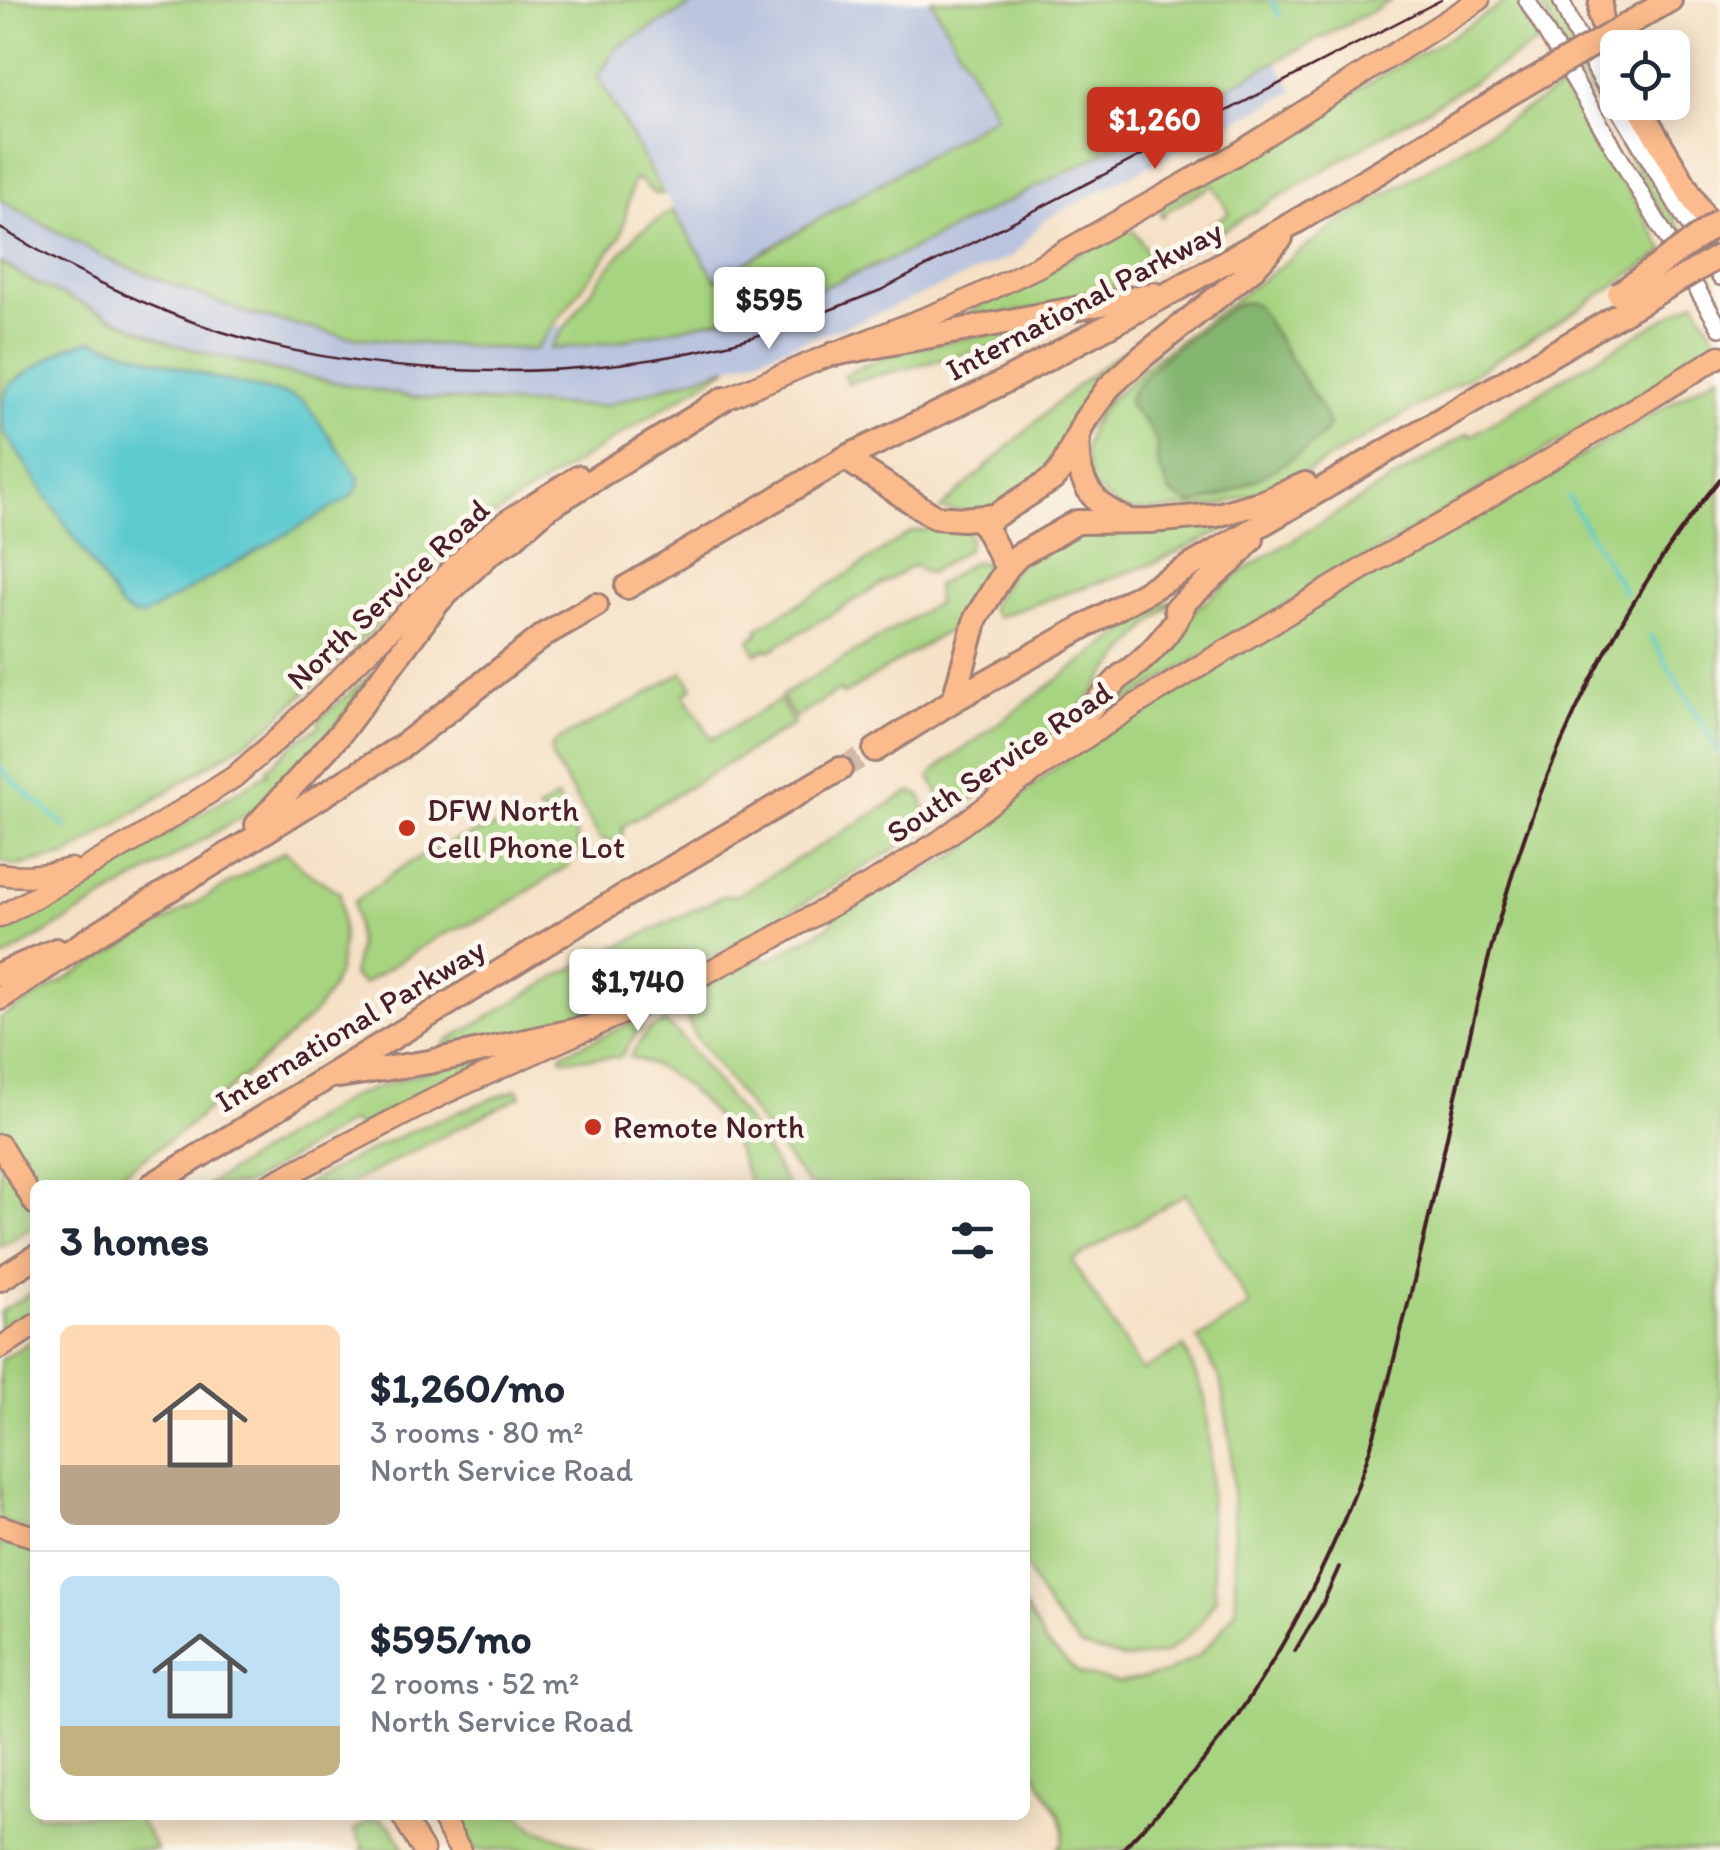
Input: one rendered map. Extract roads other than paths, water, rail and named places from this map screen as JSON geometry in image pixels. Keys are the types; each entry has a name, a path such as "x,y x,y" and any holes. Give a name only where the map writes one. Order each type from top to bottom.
{"highway":[{"path":"1602,0 1600,16 1605,30"},
{"name":"International Parkway","path":"627,586 845,458 998,385 1178,290 1670,0"},
{"path":"1647,120 1703,216 1720,235"},
{"path":"845,458 935,517 995,516 1053,479 1095,404 1122,374 1254,268 1297,221"},
{"path":"874,750 1591,331 1720,221"},
{"path":"1622,302 1720,256"},
{"path":"834,354 1178,290"},
{"path":"226,856 339,735 439,602 490,554 616,478 648,447 724,399"},
{"path":"1078,435 1077,462 1088,490 1108,512 1127,520"},
{"path":"954,700 976,618 1018,556 1077,522 1186,519 1241,510 1354,468"},
{"path":"977,518 1007,568"},
{"path":"1027,776 1120,676 1136,666 1160,640 1186,600 1230,563 1271,518"},
{"path":"0,998 98,932 404,745 548,633 596,605"},
{"name":"International Parkway","path":"160,1180 622,897 840,769"},
{"path":"0,974 98,932"},
{"path":"326,1078 428,1062 591,1028"},
{"path":"0,1279 30,1260"}],"main road":[{"name":"North Service Road","path":"0,917 234,777 280,738 453,566 505,522 637,441 724,399 956,306 1038,266 1235,155 1479,0"},
{"name":"South Service Road","path":"282,1179 447,1092 665,994 772,940 877,880 1137,704 1720,356"},
{"path":"0,874 40,876 92,864"},
{"path":"0,1145 30,1196"},
{"path":"0,1348 30,1328"},
{"path":"0,1526 30,1535"},
{"path":"405,1820 423,1850"},
{"path":"443,1820 460,1850"}],"street":[{"path":"1528,0 1720,328"},
{"path":"1560,0 1600,78 1720,276"}],"water":[{"path":"92,340 304,401 358,476 356,490 346,500 145,615 129,613 121,608 3,426 3,400 11,383 66,348"}],"waterway":[{"path":"1271,0 1280,16"},
{"path":"1568,497 1624,592"},
{"path":"1650,635 1720,754"},
{"path":"0,767 66,827"}],"tunnel":[{"path":"840,769 875,750"}],"tram line":[{"path":"0,228 86,276 154,307 241,337 309,353 380,364 524,371 665,357 769,332 881,290 1441,0"}],"railway":[{"path":"1122,1850 1194,1772 1241,1710 1302,1609 1336,1539 1360,1480 1382,1408 1489,955 1524,839 1561,743 1606,650 1659,562 1720,479"},
{"path":"1295,1651 1339,1567"}],"place":[{"name":"DFW North Cell Phone Lot","path":"407,828"},
{"name":"Remote North","path":"593,1127"}]}
